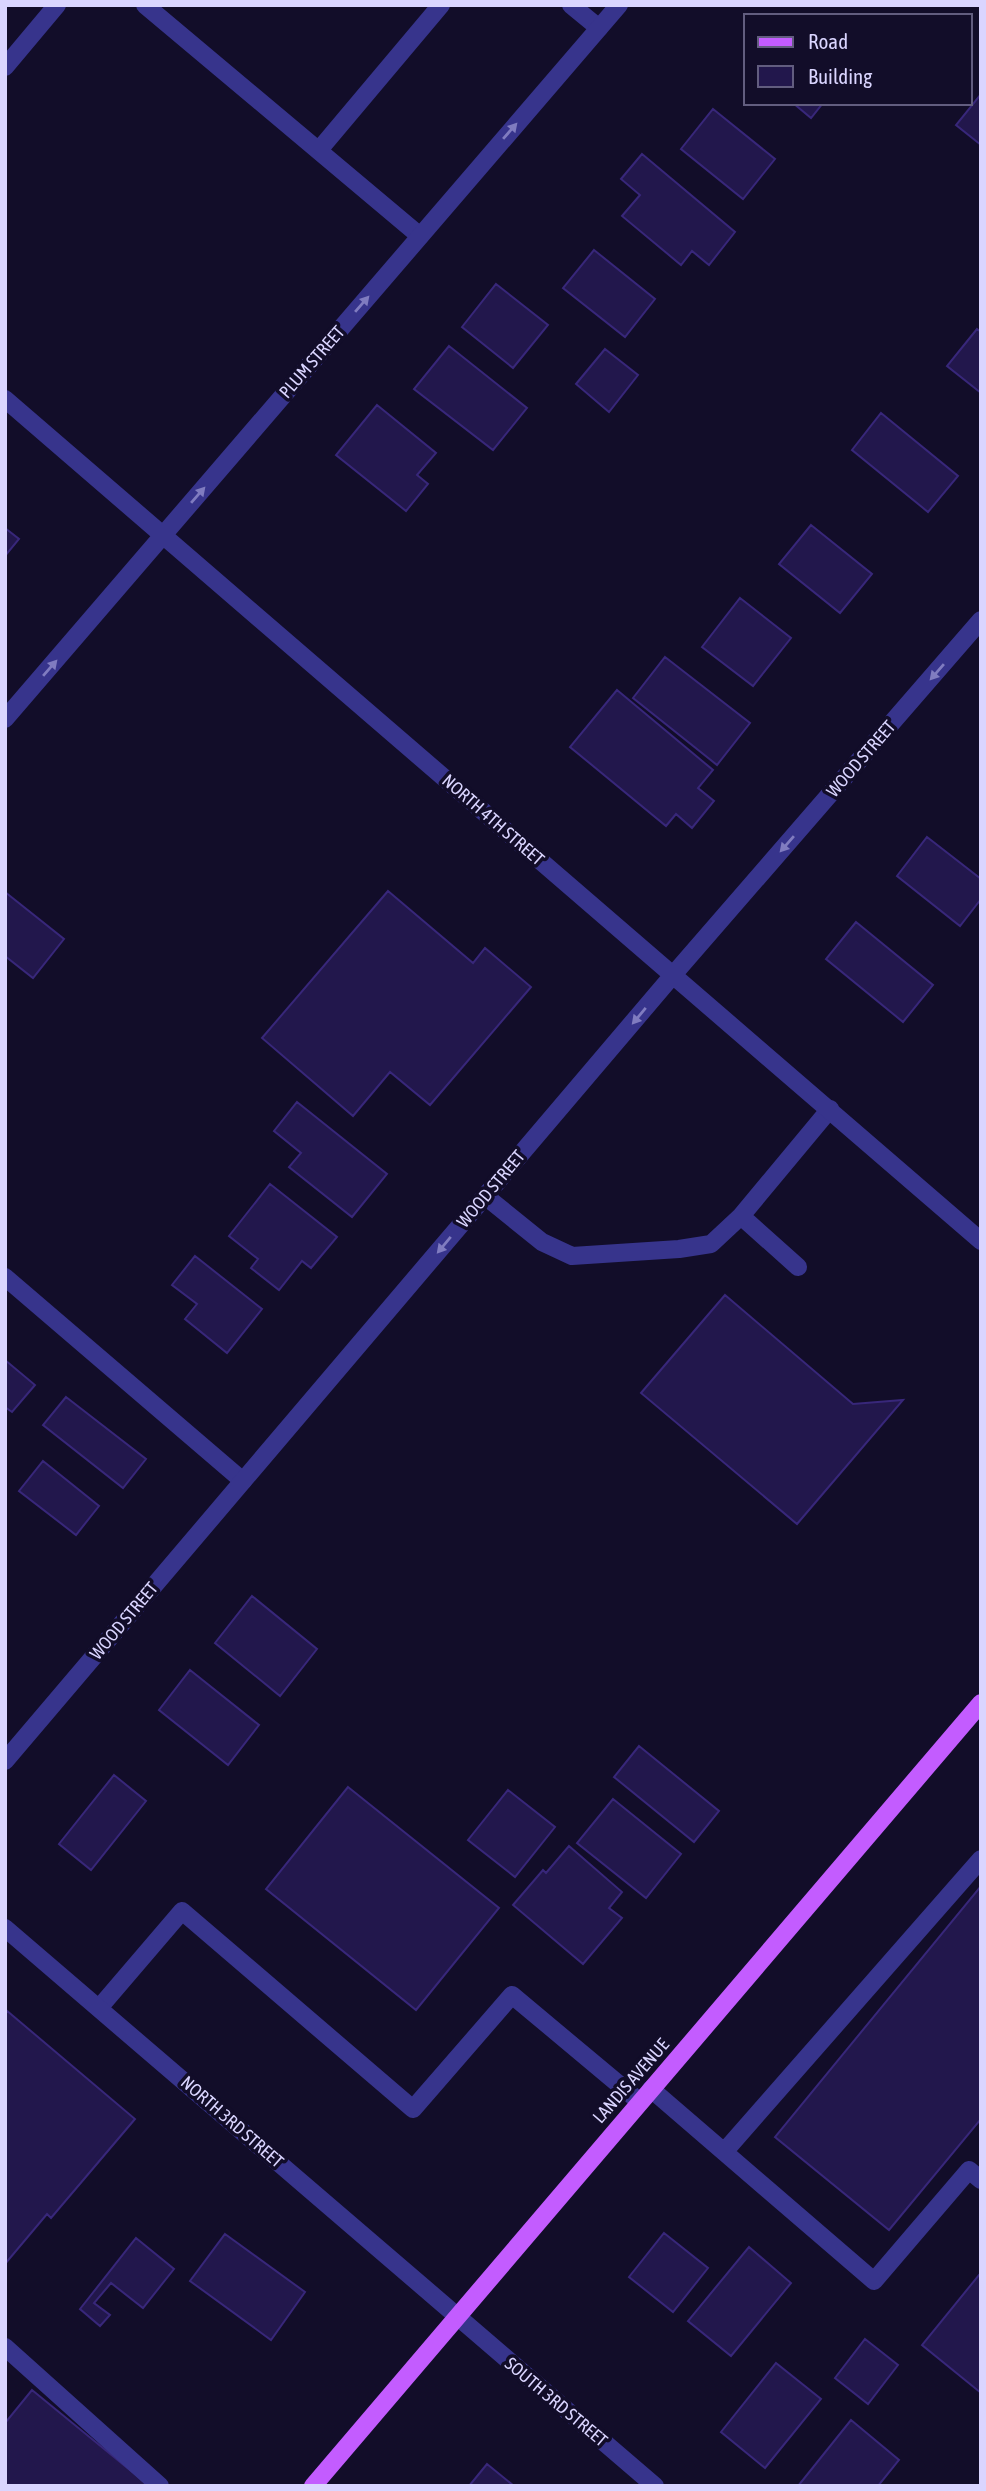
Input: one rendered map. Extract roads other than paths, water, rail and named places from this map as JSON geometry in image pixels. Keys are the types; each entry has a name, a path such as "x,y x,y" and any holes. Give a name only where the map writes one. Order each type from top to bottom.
{"main road":[{"name":"LANDIS AVENUE","path":"313,2486 981,1703"}],"street":[{"path":"5,67 57,5"},
{"path":"145,5 421,236"},
{"path":"319,150 441,5"},
{"path":"571,5 599,28"},
{"name":"PLUM STREET","path":"5,719 619,5"},
{"name":"NORTH 4TH STREET","path":"5,399 673,975 978,1233"},
{"name":"WOOD STREET","path":"5,1761 673,975 981,620"},
{"path":"485,1196 542,1242 572,1256 679,1249 711,1244 741,1216 830,1109"},
{"path":"741,1216 798,1267"},
{"path":"5,1277 243,1481"},
{"path":"724,2152 981,1859"},
{"path":"99,2008 183,1911 413,2109 512,1995 724,2152 874,2281 969,2170 981,2180"},
{"name":"NORTH 3RD STREET","path":"5,1928 457,2317"},
{"name":"SOUTH 3RD STREET","path":"457,2317 654,2486"},
{"path":"5,2347 160,2486"}]}
